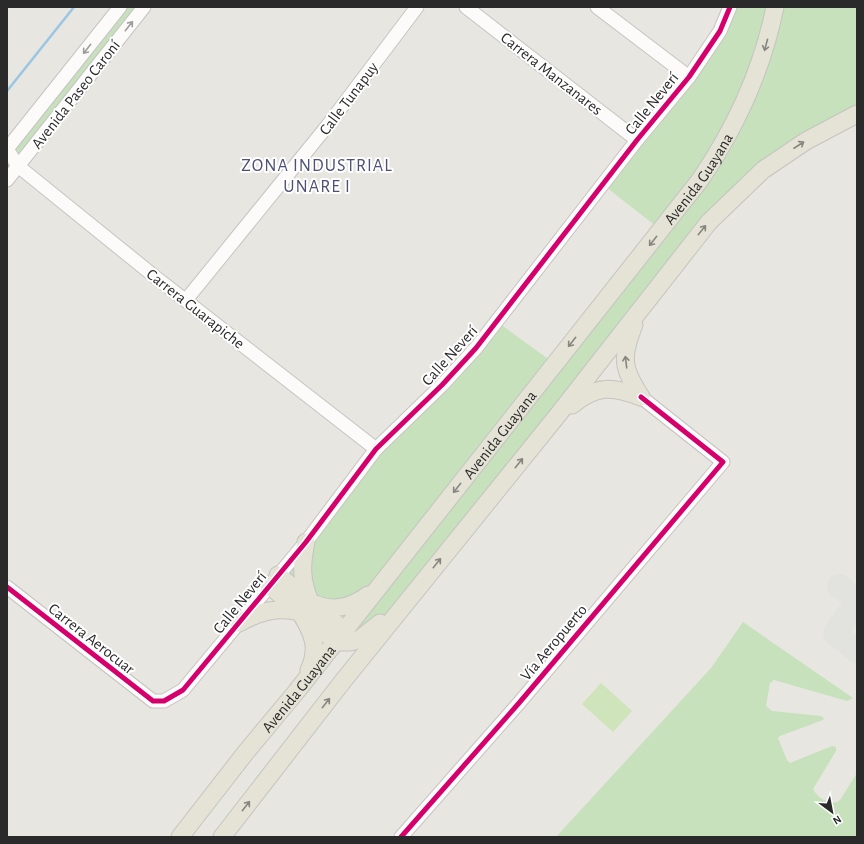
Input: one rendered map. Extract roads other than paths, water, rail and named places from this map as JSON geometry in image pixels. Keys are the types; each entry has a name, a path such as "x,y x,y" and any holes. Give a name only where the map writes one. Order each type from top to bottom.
{"main road":[{"name":"Avenida Guayana","path":"180,837 246,752 344,638 382,584 707,170 727,140 753,85 760,65 775,7"},
{"name":"Avenida Guayana","path":"222,837 419,585 557,416 709,222 763,170 806,141 857,114"},
{"path":"641,397 632,384 627,372 625,349 642,306"},
{"path":"557,416 581,397 594,391 618,389 641,397"},
{"path":"296,692 310,670 316,652 305,607 302,574 302,562 306,542"},
{"path":"273,580 344,638 350,661 343,681"},
{"path":"239,623 255,615 271,610 305,607 330,609 349,606 359,602 382,584"},
{"path":"344,638 368,634 419,585"}],"street":[{"name":"Avenida Paseo Caroní","path":"7,149 120,7"},
{"name":"Avenida Paseo Caroní","path":"7,180 12,165 144,7"},
{"name":"Calle Tunapuy","path":"186,300 328,125 417,7"},
{"name":"Carrera Manzanares","path":"466,7 637,140"},
{"path":"597,7 689,77"},
{"name":"Calle Neverí","path":"164,701 184,690 273,580 306,542 376,449 459,368 637,140 689,77 720,31 730,7"},
{"name":"Carrera Guarapiche","path":"7,149 12,165 376,449"},
{"name":"Vía Aeropuerto","path":"401,837 524,697 723,462 641,397"},
{"name":"Carrera Aerocuar","path":"7,587 139,692 153,701 164,701"}],"waterway":[{"path":"7,91 74,7"}],"district":[{"name":"ZONA INDUSTRIAL UNARE I","path":"317,175"}]}
